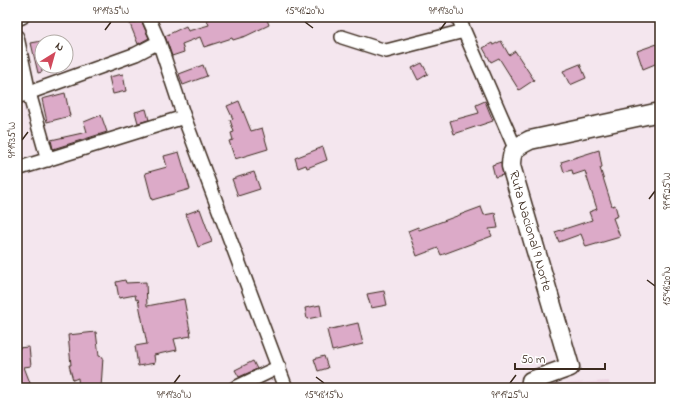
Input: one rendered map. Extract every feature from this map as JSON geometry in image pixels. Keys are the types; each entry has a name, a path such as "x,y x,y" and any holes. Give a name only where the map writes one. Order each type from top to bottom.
{"street":[{"path":"17,19 22,17"},
{"path":"148,17 159,42 184,117 286,388"},
{"path":"458,17 515,148 530,140 660,112"},
{"path":"342,37 386,51 464,31"},
{"path":"17,37 23,95 48,160"},
{"path":"23,95 136,54 159,42"},
{"path":"17,169 184,117"},
{"name":"Ruta Nacional 9 Norte","path":"515,148 511,156 511,166 570,367 531,381 530,388"},
{"path":"235,388 279,367"}],"shaded area":[{"path":"609,381 610,388 536,388 537,385"}],"building":[{"path":"206,17 266,17 269,25 246,36 233,40 232,38 204,47 200,37 182,44 184,52 172,56 165,36 186,26 188,31 209,25"},
{"path":"141,20 149,38 138,44 130,24"},
{"path":"501,41 509,55 515,51 534,80 519,90 499,58 491,62 483,48 492,43 493,45"},
{"path":"34,42 34,56 31,43"},
{"path":"660,43 660,62 643,69 637,51"},
{"path":"422,63 428,74 418,80 412,68"},
{"path":"580,64 586,78 570,85 563,71"},
{"path":"203,65 207,76 183,85 179,74"},
{"path":"123,74 126,91 113,94 109,77"},
{"path":"65,93 70,116 47,122 42,99"},
{"path":"239,101 251,131 262,128 268,149 235,159 229,141 233,140 231,133 234,132 230,120 233,119 227,106"},
{"path":"485,101 493,121 454,134 450,121 479,113 476,105"},
{"path":"146,109 149,120 138,123 135,112"},
{"path":"101,115 107,132 53,149 51,140 87,132 84,122"},
{"path":"323,147 327,160 307,168 306,165 298,168 295,158"},
{"path":"599,150 602,167 600,168 612,206 615,205 618,216 613,218 620,237 586,247 581,234 559,242 555,232 592,220 589,212 597,209 585,171 573,175 572,170 564,172 561,162"},
{"path":"179,152 190,189 152,200 145,173 167,167 164,156"},
{"path":"501,162 503,175 495,177 492,165"},
{"path":"254,172 260,189 238,196 232,179"},
{"path":"481,207 484,215 495,213 498,228 489,229 492,236 441,255 438,248 417,256 408,231 418,227 419,230"},
{"path":"200,209 212,242 198,247 186,214"},
{"path":"125,280 126,283 146,282 147,306 184,299 191,336 174,339 177,350 154,355 155,363 138,366 135,346 147,344 138,299 136,300 135,295 119,298 116,282"},
{"path":"384,291 387,305 371,308 367,294"},
{"path":"320,305 322,316 307,319 305,308"},
{"path":"358,323 363,344 332,351 327,330"},
{"path":"96,332 99,356 103,357 101,388 79,388 78,378 73,380 69,365 71,365 68,335"},
{"path":"29,347 31,366 24,367 32,388 17,388 17,348"},
{"path":"324,356 328,368 318,371 314,359"},
{"path":"253,361 257,369 239,377 235,370"}]}
